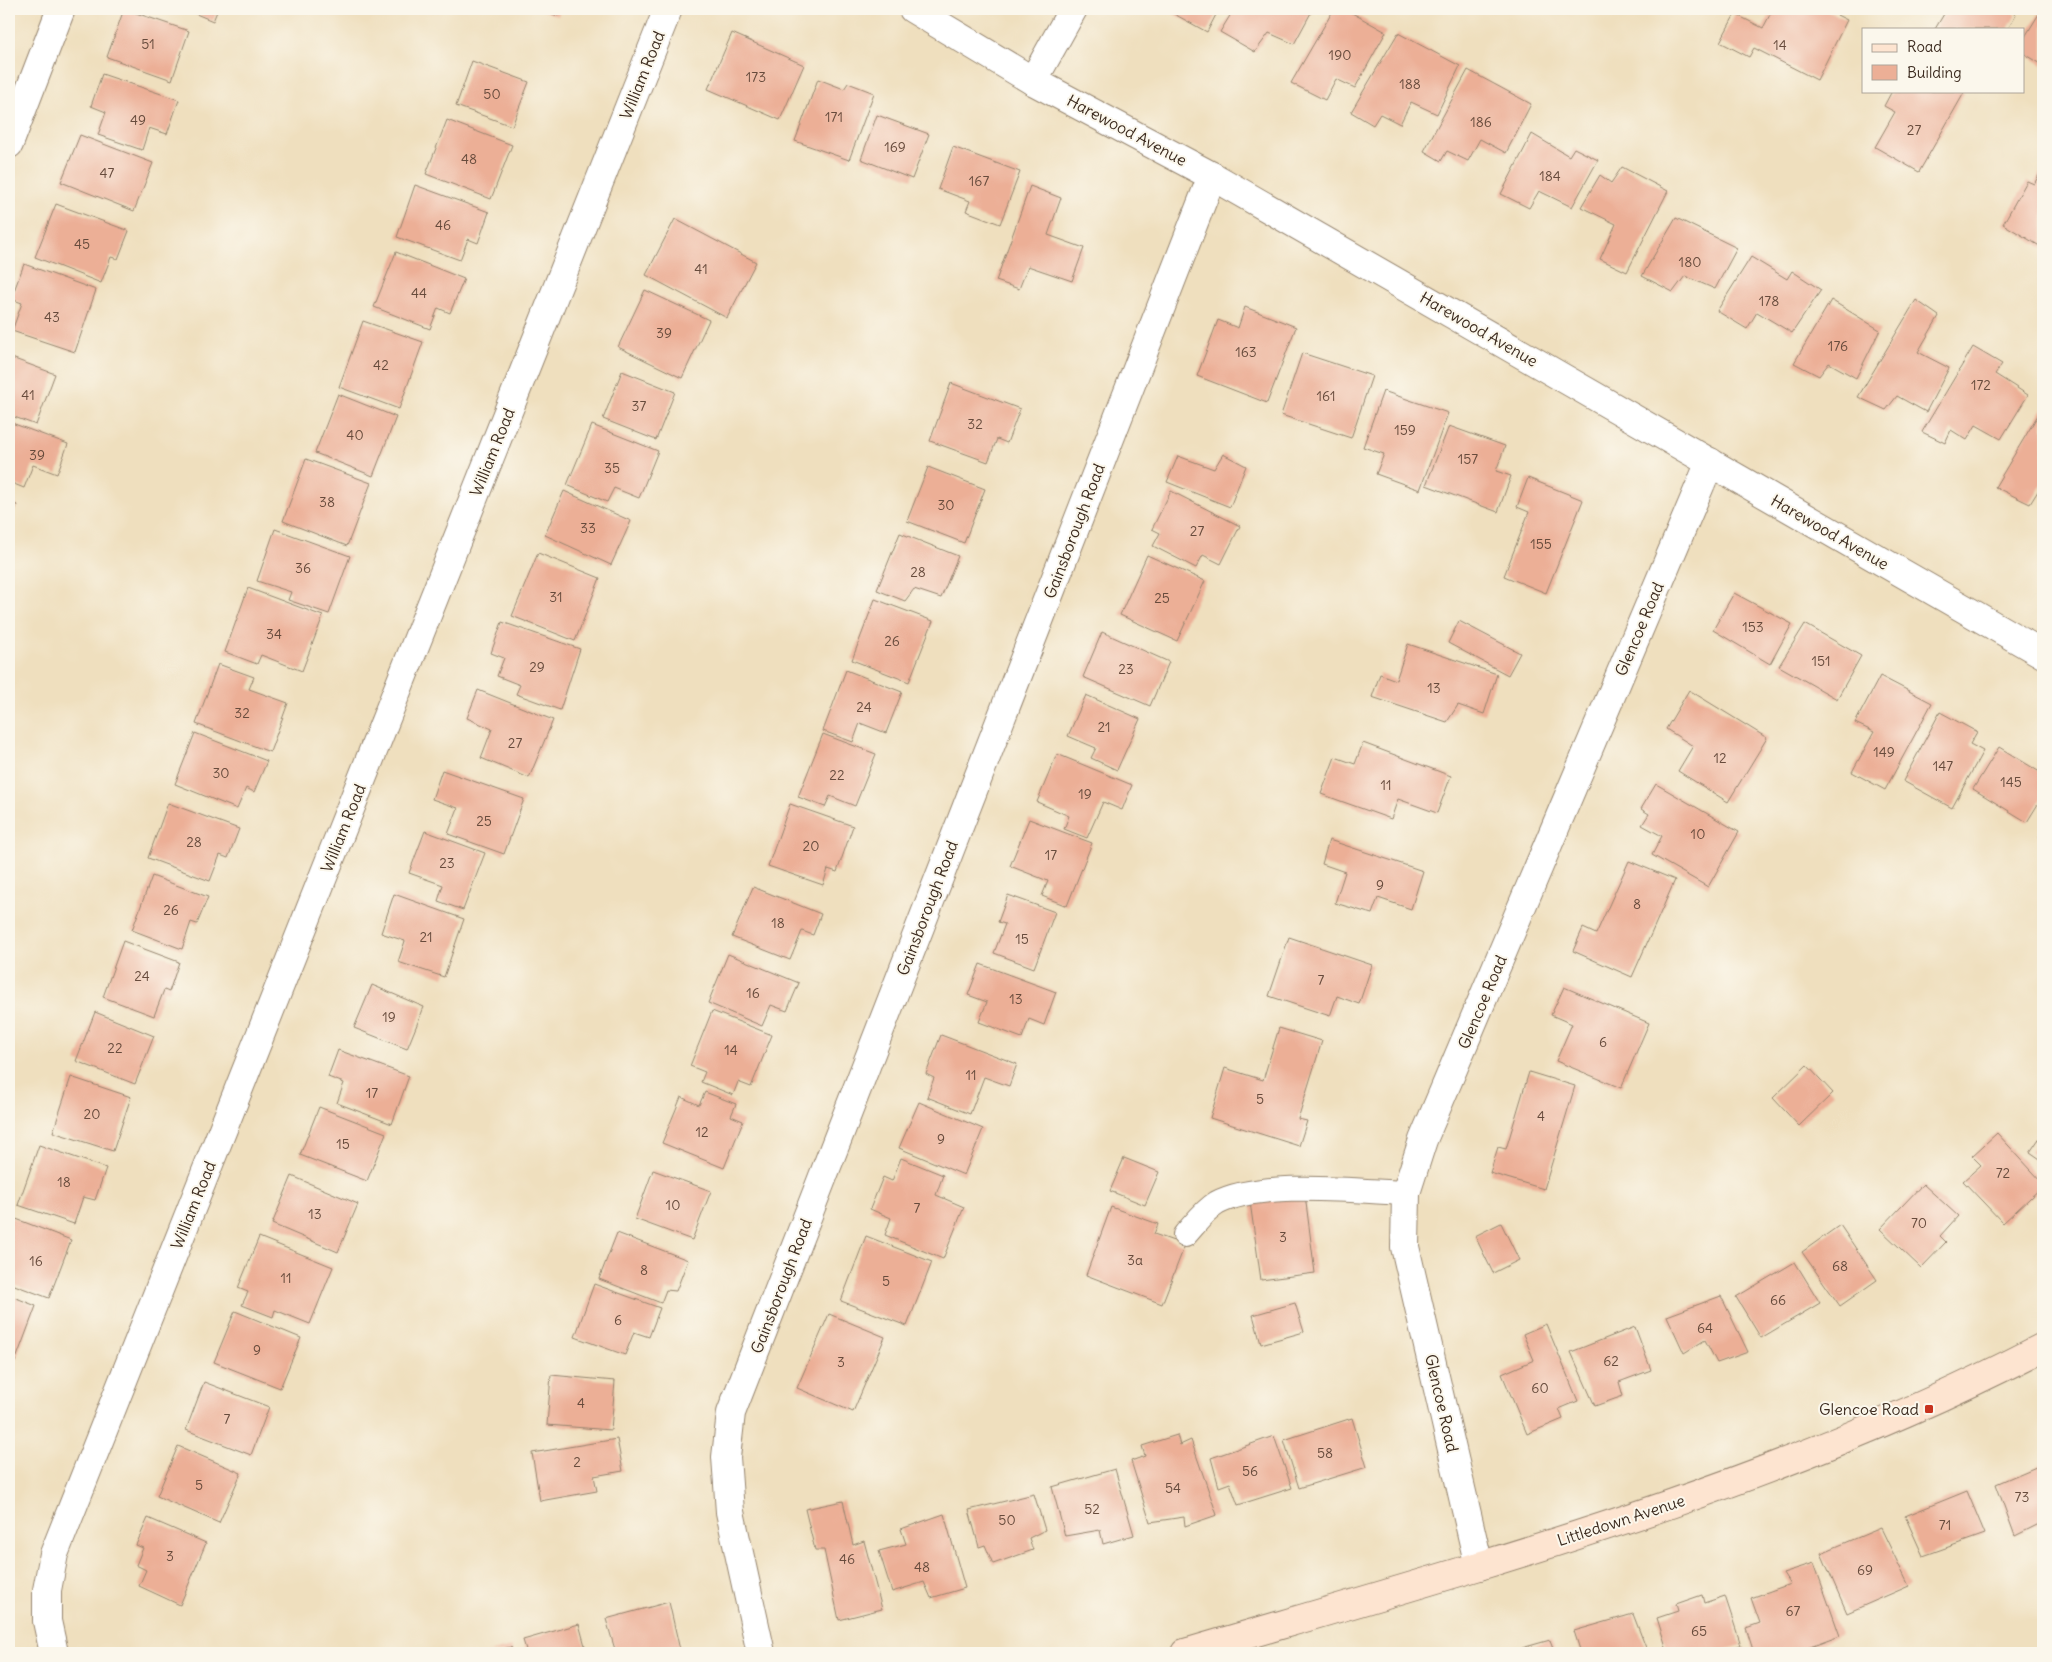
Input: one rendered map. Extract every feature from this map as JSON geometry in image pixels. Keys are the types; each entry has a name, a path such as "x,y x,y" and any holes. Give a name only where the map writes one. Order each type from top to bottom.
{"street":[{"path":"9,144 61,9"},
{"name":"William Road","path":"54,1653 46,1621 47,1590 54,1554 668,9"},
{"name":"Harewood Avenue","path":"913,9 1033,81 1212,176 2043,654"},
{"path":"1033,81 1073,9"},
{"name":"Gainsborough Road","path":"761,1653 730,1512 726,1457 731,1413 1212,176"},
{"name":"Glencoe Road","path":"1479,1566 1405,1246 1406,1193 1423,1140 1710,462"},
{"name":"Littledown Avenue","path":"1185,1653 1479,1566 1649,1512 1819,1450 1997,1371 2043,1347"}],"lane":[{"path":"1185,1235 1202,1215 1216,1204 1238,1194 1293,1189 1406,1193"}],"building":[{"path":"124,9 189,31 172,80 107,57"},
{"path":"184,9 218,9 213,21"},
{"path":"539,9 560,9 558,16"},
{"path":"1165,9 1219,9 1207,32"},
{"path":"1234,9 1313,9 1294,44 1269,33 1255,52 1220,32"},
{"path":"1334,9 1345,9 1386,32 1355,88 1336,79 1325,100 1291,83"},
{"path":"1773,9 1825,9 1847,20 1817,80 1754,48 1749,57 1720,42 1735,14 1763,28"},
{"path":"1947,9 2007,9 2016,14 2009,28 1936,28"},
{"path":"2043,9 2043,65 2024,54 2024,38"},
{"path":"732,33 804,65 780,120 708,89"},
{"path":"1398,33 1460,66 1437,114 1411,102 1400,124 1380,114 1373,125 1351,112"},
{"path":"472,61 529,82 512,126 456,106"},
{"path":"1468,70 1531,104 1506,153 1480,139 1468,161 1447,151 1441,161 1424,151"},
{"path":"102,74 179,100 167,134 149,128 142,150 98,135 106,112 91,106"},
{"path":"818,79 844,89 848,83 874,93 849,160 795,141"},
{"path":"1891,92 1964,93 1919,172 1875,147 1895,112 1884,106"},
{"path":"877,115 929,134 912,179 861,159"},
{"path":"447,120 512,145 491,199 426,174"},
{"path":"1532,134 1569,156 1574,148 1598,160 1572,207 1539,191 1529,208 1501,194"},
{"path":"80,135 153,163 134,211 61,182"},
{"path":"953,147 1020,172 1000,224 966,211 970,201 938,189"},
{"path":"1622,167 1668,191 1627,272 1600,259 1616,224 1581,207 1600,175 1611,183"},
{"path":"2043,168 2043,248 2003,224 2027,181 2034,184"},
{"path":"415,185 489,212 478,243 468,239 460,260 397,237"},
{"path":"1030,186 1061,198 1048,235 1084,248 1072,281 1028,266 1019,289 996,281"},
{"path":"56,204 129,231 118,259 111,257 101,283 35,257"},
{"path":"1676,218 1737,248 1715,289 1685,276 1673,292 1642,276"},
{"path":"675,219 756,262 727,318 646,275"},
{"path":"396,252 464,279 450,313 438,308 430,329 374,307"},
{"path":"1751,257 1787,279 1792,271 1821,290 1792,333 1757,312 1747,329 1717,311"},
{"path":"24,264 96,290 75,352 12,331 22,303 11,299"},
{"path":"645,290 709,320 682,378 618,347"},
{"path":"1831,300 1880,330 1856,378 1829,363 1819,376 1794,363"},
{"path":"1916,300 1939,316 1918,352 1949,368 1926,412 1897,396 1886,410 1858,397"},
{"path":"1245,307 1296,327 1267,403 1197,376 1218,320 1238,328"},
{"path":"363,321 423,342 399,409 339,387"},
{"path":"1973,347 2002,364 1995,374 2028,395 2001,439 1976,425 1967,440 1951,430 1945,443 1922,432"},
{"path":"1302,353 1372,376 1351,438 1281,415"},
{"path":"9,357 55,374 36,425 9,415"},
{"path":"622,371 675,392 656,440 603,419"},
{"path":"951,383 1020,409 1007,443 997,439 988,462 930,441"},
{"path":"1383,391 1448,413 1420,490 1376,474 1384,454 1363,447"},
{"path":"338,394 396,417 373,476 315,453"},
{"path":"2041,410 2043,411 2043,483 2030,504 1995,487"},
{"path":"9,422 68,444 57,474 33,465 24,488 9,482"},
{"path":"592,425 658,451 639,498 614,488 607,502 567,485"},
{"path":"1449,426 1505,446 1496,471 1511,476 1498,512 1426,485"},
{"path":"1223,454 1246,466 1230,507 1167,482 1178,456 1214,469"},
{"path":"306,459 371,483 347,546 283,521"},
{"path":"928,467 985,489 964,543 907,521"},
{"path":"1528,478 1583,500 1546,593 1504,576 1529,512 1517,507"},
{"path":"564,491 631,521 611,565 545,535"},
{"path":"1171,491 1240,526 1221,564 1203,555 1196,568 1153,546 1160,533 1152,529"},
{"path":"9,502 17,505 9,526"},
{"path":"275,529 350,556 329,614 288,600 291,592 257,581"},
{"path":"900,533 958,556 941,598 914,589 905,601 877,590"},
{"path":"538,553 600,578 575,641 512,616"},
{"path":"1147,555 1205,581 1177,641 1120,615"},
{"path":"248,588 323,616 302,671 261,655 257,664 225,652"},
{"path":"1734,593 1792,624 1770,664 1713,630"},
{"path":"875,599 933,621 909,682 852,660"},
{"path":"1459,621 1520,653 1508,675 1448,643"},
{"path":"502,622 580,649 560,710 516,694 520,685 497,676 504,658 491,653"},
{"path":"1805,624 1861,656 1837,699 1779,666"},
{"path":"1102,632 1169,662 1150,706 1083,677"},
{"path":"1408,644 1497,674 1484,714 1458,705 1447,722 1372,697 1380,674 1396,680"},
{"path":"218,664 254,677 249,689 288,703 270,752 196,724"},
{"path":"846,670 902,692 886,733 860,723 853,742 823,731"},
{"path":"1880,676 1932,703 1885,790 1852,772 1874,732 1855,723"},
{"path":"478,690 553,720 529,778 481,758 492,729 467,718"},
{"path":"1689,690 1767,738 1728,802 1678,771 1693,746 1666,729"},
{"path":"1086,695 1140,719 1117,770 1091,758 1096,748 1068,736"},
{"path":"1940,712 1977,732 1970,744 1983,751 1952,808 1903,781"},
{"path":"195,733 267,761 254,792 246,788 237,809 175,784"},
{"path":"823,734 876,754 855,806 830,796 825,807 798,797"},
{"path":"1363,743 1451,776 1437,813 1398,799 1391,819 1321,794 1335,757 1355,764"},
{"path":"1999,747 2043,774 2043,796 2027,822 1973,789"},
{"path":"1057,754 1132,785 1122,810 1103,802 1087,838 1064,829 1069,816 1037,802"},
{"path":"442,770 524,799 504,854 448,834 458,808 432,799"},
{"path":"1656,784 1739,832 1708,887 1652,855 1662,836 1642,825 1649,814 1641,809"},
{"path":"168,803 239,829 228,858 220,855 210,881 148,858"},
{"path":"790,804 853,826 837,872 828,869 823,885 768,866"},
{"path":"1029,819 1092,843 1067,906 1042,896 1048,881 1010,866"},
{"path":"2043,829 2043,840 2039,838"},
{"path":"425,831 485,853 463,910 438,901 443,885 409,873"},
{"path":"1329,840 1423,871 1411,909 1378,898 1372,914 1335,903 1345,872 1322,864"},
{"path":"1629,861 1675,880 1632,977 1573,951 1583,928 1596,934"},
{"path":"152,876 208,897 197,924 191,922 182,949 132,930"},
{"path":"753,887 821,914 813,935 802,931 790,960 732,937"},
{"path":"394,894 464,919 444,977 398,962 405,941 381,933"},
{"path":"1008,895 1055,912 1034,968 994,953 1005,924 998,922"},
{"path":"1289,937 1372,965 1359,1004 1337,996 1330,1016 1269,996"},
{"path":"123,941 179,962 169,992 164,990 154,1016 103,997"},
{"path":"728,954 799,983 787,1011 771,1005 762,1026 708,1003"},
{"path":"980,964 1056,992 1044,1025 1029,1019 1022,1038 979,1022 987,1002 968,995"},
{"path":"372,985 424,1007 407,1049 354,1028"},
{"path":"1564,987 1649,1023 1621,1088 1556,1061 1572,1024 1551,1015"},
{"path":"712,1011 772,1035 751,1087 738,1082 733,1095 701,1082 705,1072 690,1066"},
{"path":"95,1012 154,1036 135,1084 76,1061"},
{"path":"1279,1028 1322,1041 1298,1119 1307,1121 1299,1146 1210,1118 1225,1068 1263,1080"},
{"path":"941,1035 1017,1064 1009,1086 984,1077 970,1114 927,1097 934,1078 926,1074"},
{"path":"338,1050 409,1076 392,1124 337,1103 344,1083 328,1077"},
{"path":"1807,1065 1833,1093 1799,1126 1773,1098"},
{"path":"1529,1072 1575,1086 1544,1189 1490,1173 1498,1147 1506,1149"},
{"path":"71,1077 131,1097 113,1151 53,1132"},
{"path":"705,1092 736,1104 731,1116 743,1121 724,1168 662,1143 681,1097 699,1105"},
{"path":"919,1102 983,1129 964,1175 899,1148"},
{"path":"319,1107 386,1133 367,1181 300,1155"},
{"path":"1997,1133 2043,1183 2043,1186 2003,1223 1963,1181 1981,1165 1972,1156"},
{"path":"2043,1133 2043,1161 2030,1152"},
{"path":"39,1145 106,1168 95,1200 83,1197 74,1224 18,1205"},
{"path":"901,1158 943,1175 936,1195 964,1207 943,1259 885,1235 891,1218 870,1209 883,1177 892,1181"},
{"path":"1124,1158 1159,1172 1145,1205 1110,1191"},
{"path":"653,1170 711,1191 692,1240 635,1219"},
{"path":"292,1176 358,1204 338,1252 272,1224"},
{"path":"1923,1184 1958,1216 1940,1236 1946,1242 1921,1268 1880,1229"},
{"path":"1305,1195 1315,1273 1261,1280 1250,1202"},
{"path":"1111,1207 1158,1224 1154,1234 1185,1245 1162,1304 1086,1275"},
{"path":"11,1217 71,1240 49,1298 9,1283 9,1224"},
{"path":"1501,1223 1519,1260 1493,1273 1475,1236"},
{"path":"1840,1225 1877,1280 1840,1306 1802,1252"},
{"path":"617,1233 688,1260 676,1291 666,1290 661,1303 599,1279"},
{"path":"866,1236 932,1262 907,1326 841,1301"},
{"path":"259,1237 333,1267 310,1324 275,1310 273,1317 242,1305 248,1292 238,1288"},
{"path":"1795,1262 1820,1303 1761,1338 1736,1297"},
{"path":"594,1284 660,1308 649,1337 634,1332 625,1355 575,1337"},
{"path":"9,1295 36,1306 15,1362 9,1360"},
{"path":"1721,1296 1748,1352 1717,1363 1705,1340 1684,1353 1667,1316"},
{"path":"1295,1303 1304,1332 1261,1344 1253,1315"},
{"path":"235,1311 301,1338 280,1388 214,1362"},
{"path":"829,1314 885,1337 853,1412 797,1388"},
{"path":"1546,1324 1578,1401 1559,1409 1563,1419 1527,1434 1502,1374 1534,1360 1523,1334"},
{"path":"1635,1327 1651,1370 1619,1382 1623,1396 1595,1406 1571,1352"},
{"path":"551,1375 615,1381 611,1430 547,1425"},
{"path":"204,1382 269,1407 251,1455 186,1430"},
{"path":"1352,1418 1367,1467 1299,1488 1284,1440"},
{"path":"1177,1435 1180,1445 1191,1440 1217,1515 1185,1526 1184,1517 1150,1522 1131,1461 1145,1456 1142,1446"},
{"path":"1274,1436 1292,1488 1238,1505 1230,1483 1219,1487 1211,1458"},
{"path":"617,1439 623,1471 594,1476 597,1491 540,1501 532,1453"},
{"path":"178,1446 241,1473 219,1523 157,1496"},
{"path":"2043,1464 2043,1522 2015,1536 1996,1484"},
{"path":"1115,1469 1134,1535 1103,1544 1100,1530 1065,1536 1052,1487"},
{"path":"1967,1491 1985,1534 1923,1556 1905,1516"},
{"path":"1034,1494 1045,1530 1029,1538 1033,1550 993,1564 985,1545 979,1547 969,1510"},
{"path":"843,1501 853,1545 864,1541 882,1609 839,1620 824,1550 815,1550 805,1509"},
{"path":"944,1514 965,1588 931,1598 924,1582 892,1592 879,1551 906,1544 901,1529"},
{"path":"148,1518 206,1543 180,1605 139,1586 146,1570 136,1565 143,1548 136,1545"},
{"path":"1881,1528 1909,1586 1847,1613 1821,1553"},
{"path":"1814,1563 1840,1636 1794,1653 1754,1653 1746,1628 1760,1623 1751,1598 1790,1584 1783,1573"},
{"path":"1702,1595 1704,1603 1725,1596 1741,1645 1714,1653 1668,1653 1657,1618 1678,1611 1676,1604"},
{"path":"669,1602 680,1650 671,1653 616,1653 606,1619"},
{"path":"1633,1614 1648,1653 1581,1653 1574,1631"},
{"path":"579,1624 587,1653 527,1653 523,1640"},
{"path":"1550,1640 1555,1653 1523,1653 1522,1648"},
{"path":"511,1647 513,1653 488,1653"}],"place":[{"name":"Glencoe Road","path":"1929,1409"}]}
